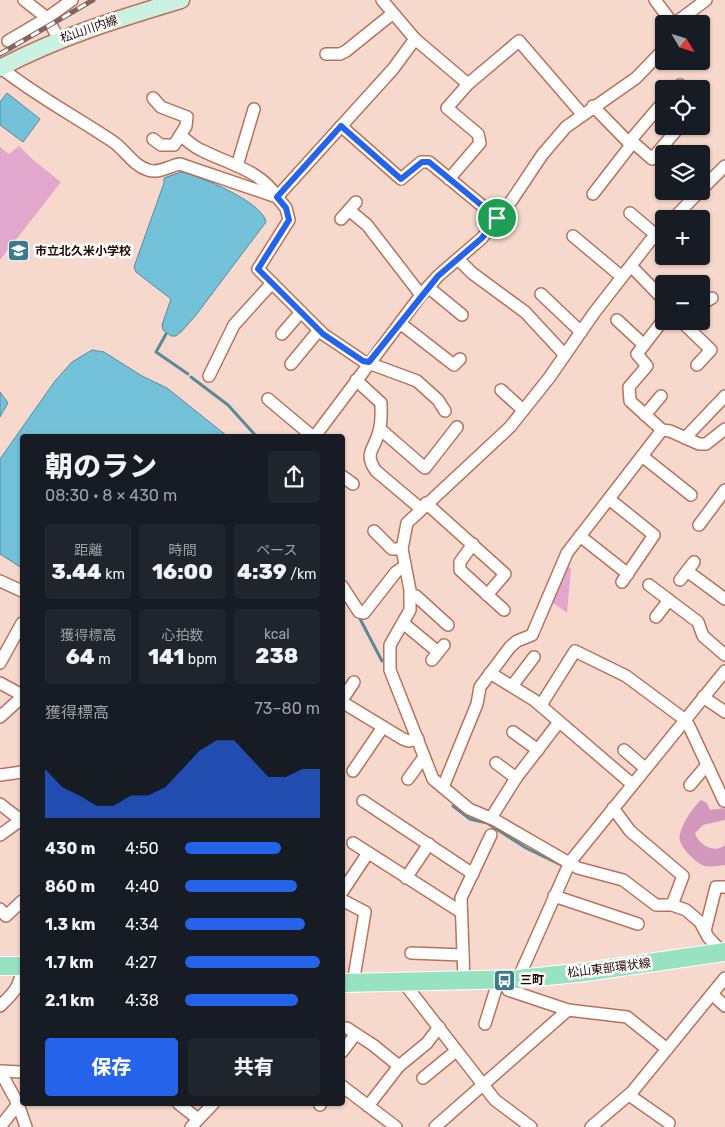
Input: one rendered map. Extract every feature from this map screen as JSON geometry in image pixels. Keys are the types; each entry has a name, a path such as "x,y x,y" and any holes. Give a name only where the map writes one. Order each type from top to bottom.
{"main road":[{"name":"松山川内線","path":"0,68 60,39 150,4 181,0"},
{"name":"松山東部環状線","path":"348,983 508,979 586,972 724,952"},
{"path":"0,966 20,966"}],"street":[{"path":"24,0 47,18 60,39"},
{"path":"8,40 47,18 72,0"},
{"path":"382,0 392,14 408,29 415,40 468,84"},
{"path":"656,0 667,15"},
{"path":"685,15 706,0"},
{"path":"326,54 346,52 392,14"},
{"path":"277,197 394,69 415,40"},
{"path":"448,179 480,143 478,134 448,108 468,84 519,41 582,114"},
{"path":"316,434 425,291 458,258 482,238 542,155 566,127 636,78 655,59"},
{"path":"0,68 25,87 114,142 133,161 148,170 158,172 170,166 180,164 277,197"},
{"path":"153,98 161,107 187,117 186,126 174,145 168,147 161,145 153,139"},
{"path":"594,106 630,143 636,144 652,158 672,135"},
{"path":"237,166 254,109"},
{"path":"593,194 655,112"},
{"path":"341,126 401,179 425,161 497,218"},
{"path":"181,136 201,150 255,175 273,190 286,208 289,220 258,269 319,330 363,361 417,381 438,400 445,411"},
{"path":"710,182 725,166"},
{"path":"682,210 692,200"},
{"path":"348,210 367,225 425,291 462,315"},
{"path":"630,213 655,228"},
{"path":"573,236 622,277"},
{"path":"655,237 622,277 524,410 499,438 423,506 407,523 402,549 410,595 410,610 390,645 390,670 433,779 469,808 578,868 623,880 656,905 672,905 693,915 724,952"},
{"path":"458,258 492,289 525,312 564,354"},
{"path":"631,266 655,291"},
{"path":"209,376 234,325 272,283"},
{"path":"541,294 581,332"},
{"path":"282,334 301,312"},
{"path":"617,320 644,345"},
{"path":"400,323 454,366 460,359"},
{"path":"291,364 319,330"},
{"path":"656,330 636,354 647,366 632,382 628,395 630,401 662,430 685,438 706,444 725,430"},
{"path":"690,330 711,350 697,366"},
{"path":"356,380 381,403 380,429 370,450 371,464 376,471 473,544 505,574 487,595"},
{"path":"501,390 524,410"},
{"path":"645,415 661,396"},
{"path":"685,438 725,396"},
{"path":"268,399 312,434"},
{"path":"380,429 425,468 457,427"},
{"path":"443,787 477,704 480,687 510,647 517,641 532,635 567,553 662,430"},
{"path":"642,456 690,495"},
{"path":"345,478 353,484"},
{"path":"699,525 725,490"},
{"path":"580,536 625,578 654,535 609,499"},
{"path":"374,531 392,549 402,549"},
{"path":"473,544 460,562 460,570 504,610"},
{"path":"345,591 359,612 364,613 396,572 406,566"},
{"path":"680,580 690,566 725,599"},
{"path":"0,581 20,590"},
{"path":"649,585 698,622 703,636 725,655"},
{"path":"410,595 416,596 448,625"},
{"path":"656,617 669,600"},
{"path":"403,623 438,652"},
{"path":"0,663 20,627"},
{"path":"540,705 575,651 626,676 684,719 690,726 724,801"},
{"path":"512,686 534,657"},
{"path":"485,1024 554,896 570,862 684,719 725,671"},
{"path":"490,674 540,705 632,784"},
{"path":"345,696 354,682"},
{"path":"0,683 20,695"},
{"path":"703,697 725,712"},
{"path":"0,717 20,698"},
{"path":"345,703 403,739 409,741 418,739"},
{"path":"490,818 516,778 560,722"},
{"path":"353,771 383,727"},
{"path":"513,732 538,750"},
{"path":"624,750 646,768"},
{"path":"408,779 424,757"},
{"path":"496,763 516,778"},
{"path":"690,785 707,765"},
{"path":"0,775 20,772"},
{"path":"363,801 473,874"},
{"path":"0,804 20,819"},
{"path":"613,808 630,832 685,872 672,905"},
{"path":"0,835 20,822"},
{"path":"464,981 461,912 464,891 491,835"},
{"path":"353,843 461,912"},
{"path":"406,878 428,844"},
{"path":"345,888 368,853"},
{"path":"705,931 716,887 725,887"},
{"path":"554,896 638,924"},
{"path":"345,902 365,912 348,983"},
{"path":"0,909 6,916 20,903"},
{"path":"411,953 463,955"},
{"path":"591,1127 629,1095 725,978"},
{"path":"508,979 508,990 568,1010 627,1017 667,1049"},
{"path":"404,982 483,1085 504,1108 531,1127"},
{"path":"0,1006 17,989 20,983"},
{"path":"712,994 725,1006"},
{"path":"435,1127 568,1010"},
{"path":"368,1106 399,1066 426,1043 439,1027"},
{"path":"345,1045 351,1031 373,1045 399,1066"},
{"path":"423,1078 456,1051"},
{"path":"0,1071 20,1072"},
{"path":"0,1071 18,1104 26,1127"},
{"path":"345,1088 396,1127"},
{"path":"629,1095 668,1123"},
{"path":"0,1127 18,1104"},
{"path":"181,1106 195,1123 211,1106"},
{"path":"601,1119 611,1127"}],"shaded area":[{"path":"19,146 33,160 61,182 0,260 0,147 9,154"},
{"path":"568,566 571,569 567,613 552,602"},
{"path":"701,800 707,803 710,810 725,808 725,820 703,825 695,833 707,847 717,849 725,845 725,865 702,865 681,844 680,836 683,825"}],"water":[{"path":"7,93 40,119 23,142 0,125 0,102"},
{"path":"181,172 215,184 243,198 262,214 266,222 196,315 182,331 176,336 171,336 163,330 162,325 171,299 136,272 134,267 164,183 164,178"},
{"path":"92,350 104,352 142,376 167,388 224,434 20,434 20,567 0,554 0,459 55,381 72,362"},
{"path":"0,392 8,403 0,417"}],"waterway":[{"path":"166,334 156,352 188,374"},
{"path":"191,377 228,405 254,434"},
{"path":"358,615 382,661"},
{"path":"453,806 470,819 487,823 526,848 561,865"}],"railway":[{"path":"0,54 93,0"}],"place":[{"name":"市立北久米小学校","path":"19,251"},
{"name":"三町","path":"504,980"}],"route":[{"path":"341,126 373,152 377,158 401,179 422,162 429,162 497,218 482,238 438,276 369,362 363,361 344,346 323,334 258,269 289,220 286,208 277,197 341,126"}]}
